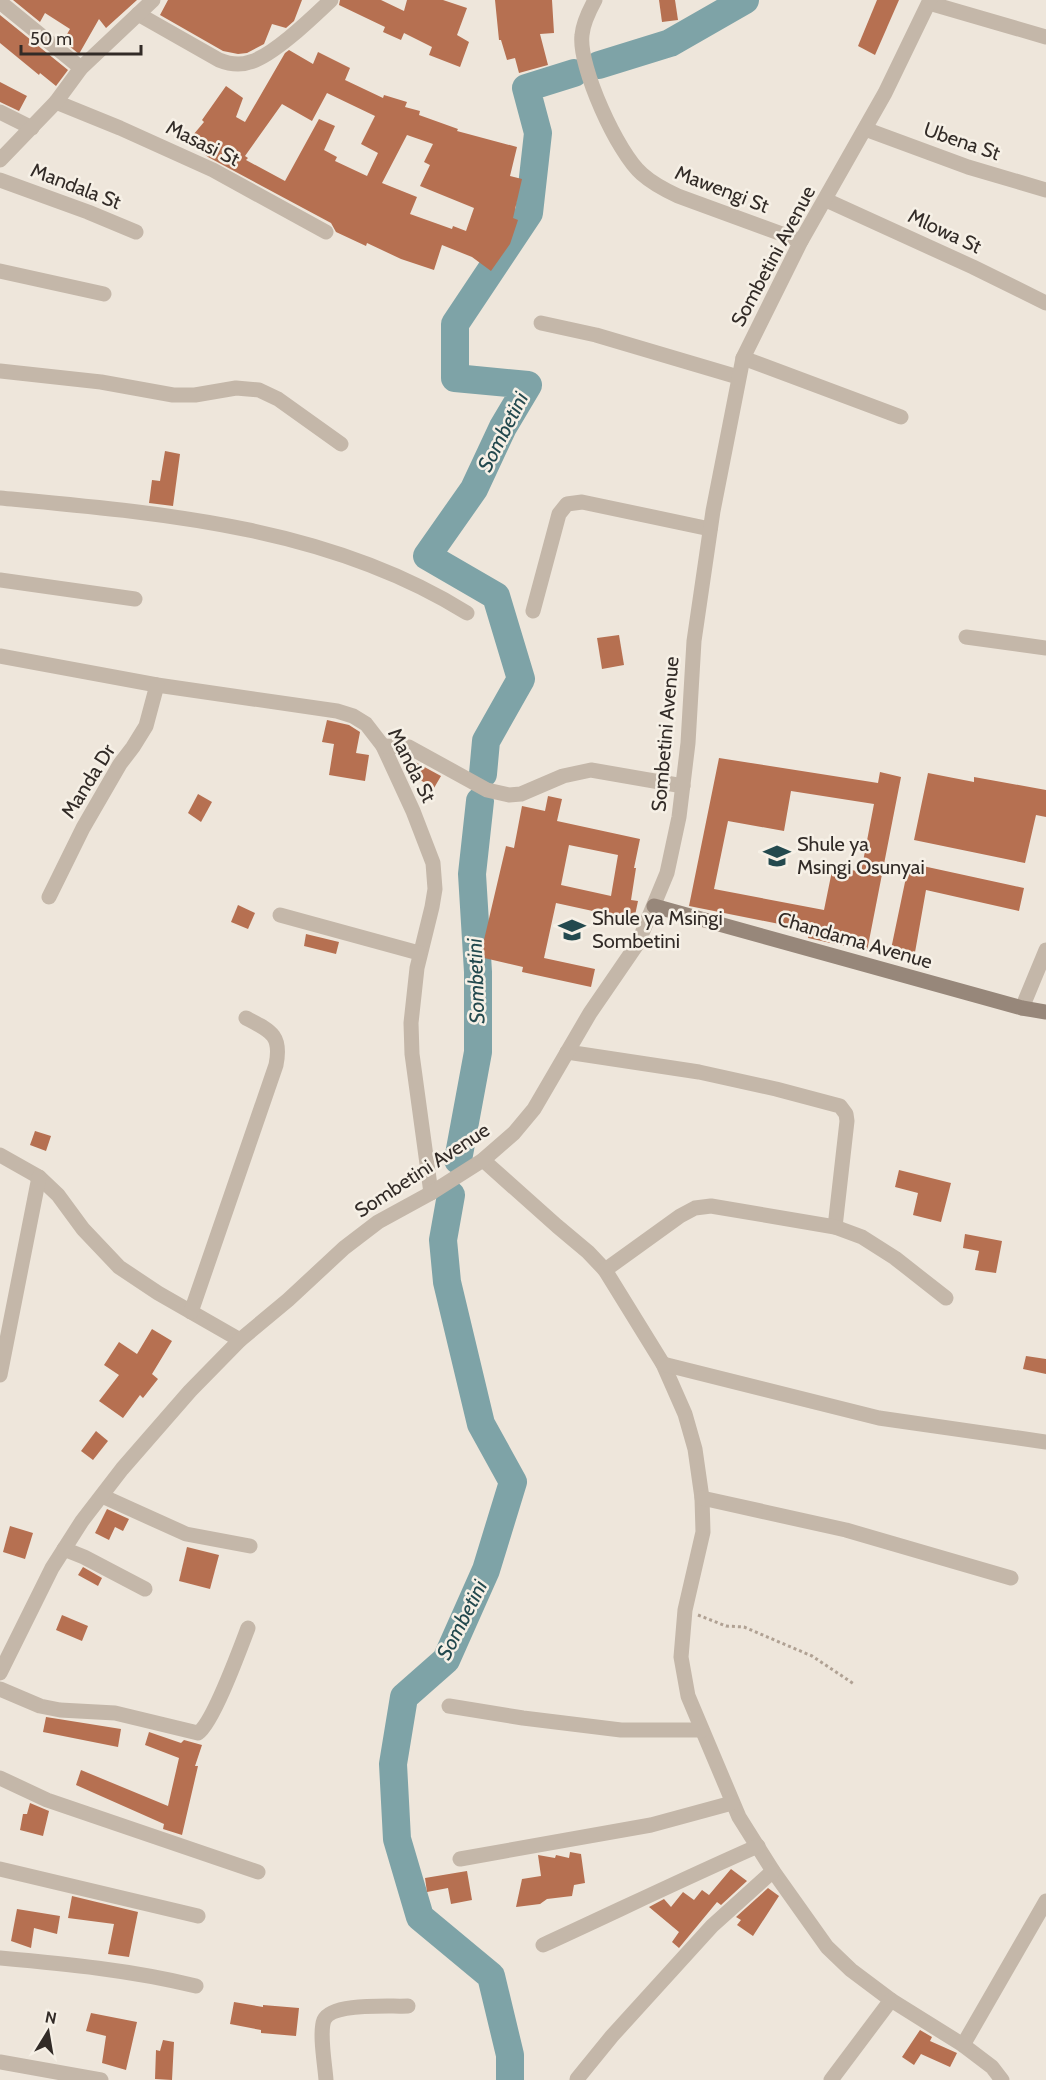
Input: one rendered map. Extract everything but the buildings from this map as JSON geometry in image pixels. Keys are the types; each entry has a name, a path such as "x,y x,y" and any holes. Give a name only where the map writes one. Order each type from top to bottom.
{"street":[{"path":"0,160 56,102 81,68 153,0"},
{"path":"138,14 219,60 229,64 241,64 253,62 280,44 304,26 331,0"},
{"name":"Mawengi St","path":"595,0 587,15 582,35 583,56 588,76 624,154 641,173 659,187 801,241"},
{"path":"0,2 81,68"},
{"path":"930,2 1046,37"},
{"name":"Sombetini Avenue","path":"0,1673 52,1568 82,1521 190,1391 240,1340 288,1300 344,1248 378,1222 483,1160 514,1133 534,1109 590,1013 638,943 667,873 680,817 688,743 694,641 710,529 743,358 801,241 885,93 930,2"},
{"name":"Masasi St","path":"56,102 187,158 326,232"},
{"path":"0,112 32,128"},
{"name":"Ubena St","path":"865,129 969,167 1046,190"},
{"name":"Mandala St","path":"0,180 136,232"},
{"name":"Mlowa St","path":"826,200 974,267 1046,303"},
{"path":"0,271 104,294"},
{"path":"540,323 596,335 738,377"},
{"path":"743,358 901,417"},
{"path":"0,371 101,382 173,395 204,394 242,388 259,390 278,399 341,444"},
{"path":"0,498 105,508 260,531 316,546 418,585 467,613"},
{"path":"533,611 560,514 567,504 582,502 710,529"},
{"path":"0,580 135,599"},
{"path":"966,637 1046,648"},
{"name":"Manda St","path":"0,656 158,685 337,711 353,716 366,724 383,746 413,811 433,863 435,889 419,953 411,1023 412,1054 430,1193"},
{"name":"Manda Dr","path":"49,897 83,828 114,773 146,726 158,685"},
{"path":"383,746 410,747 487,790 509,795 521,794 571,774 591,770 683,786"},
{"name":"Chandama Avenue","path":"654,906 1022,1008 1046,1012"},
{"path":"280,915 419,953"},
{"path":"1022,1008 1046,950"},
{"path":"191,1312 276,1065 279,1050 275,1038 268,1029 246,1018"},
{"path":"567,1052 699,1072 840,1106 846,1113 847,1120 835,1227"},
{"path":"0,1155 39,1178 58,1195 83,1229 119,1267 158,1293 240,1340"},
{"path":"483,1160 588,1252 605,1270 663,1364 685,1414 695,1449 702,1498 703,1532 685,1610 681,1657 688,1696 739,1817 827,1947 851,1970 891,2000 963,2045 992,2067 1002,2080"},
{"path":"0,1375 39,1178"},
{"path":"605,1270 680,1216 695,1208 711,1206 835,1227 862,1237 895,1258 946,1298"},
{"path":"663,1364 879,1418 1046,1442"},
{"path":"102,1496 186,1534 250,1546"},
{"path":"702,1498 846,1530 1011,1578"},
{"path":"64,1549 145,1589"},
{"path":"0,1689 40,1706 60,1710 115,1713 198,1733 207,1724 223,1691 248,1629"},
{"path":"449,1706 569,1725 621,1730 702,1730"},
{"path":"0,1778 47,1800 258,1872"},
{"path":"460,1859 651,1825 732,1803"},
{"path":"543,1945 758,1846"},
{"path":"0,1869 198,1917"},
{"path":"577,2079 612,2036 712,1926 773,1870"},
{"path":"963,2045 1046,1901"},
{"path":"0,1958 109,1968 196,1986"},
{"path":"831,2080 891,2000"},
{"path":"326,2080 323,2032 325,2019 333,2011 346,2007 408,2006"},
{"path":"0,2062 101,2080"}],"path":[{"path":"685,1610 726,1626 744,1627 812,1656 854,1684"}],"waterway":[{"name":"Sombetini","path":"599,65 670,43 745,0"},
{"name":"Sombetini","path":"483,774 486,741 521,679 496,596 427,556 474,489 503,427 528,385 455,378 455,324 529,213 538,133 526,88 574,73"},
{"name":"Sombetini","path":"458,1160 478,1052 478,972 472,874 480,801"},
{"name":"Sombetini","path":"451,1195 443,1240 447,1282 481,1424 513,1482 486,1570 446,1660 404,1697 393,1764 397,1839 420,1917 491,1976 510,2055 510,2080"}],"place":[{"name":"Shule ya Msingi Osunyai","path":"777,856"},
{"name":"Shule ya Msingi Sombetini","path":"572,930"}]}
